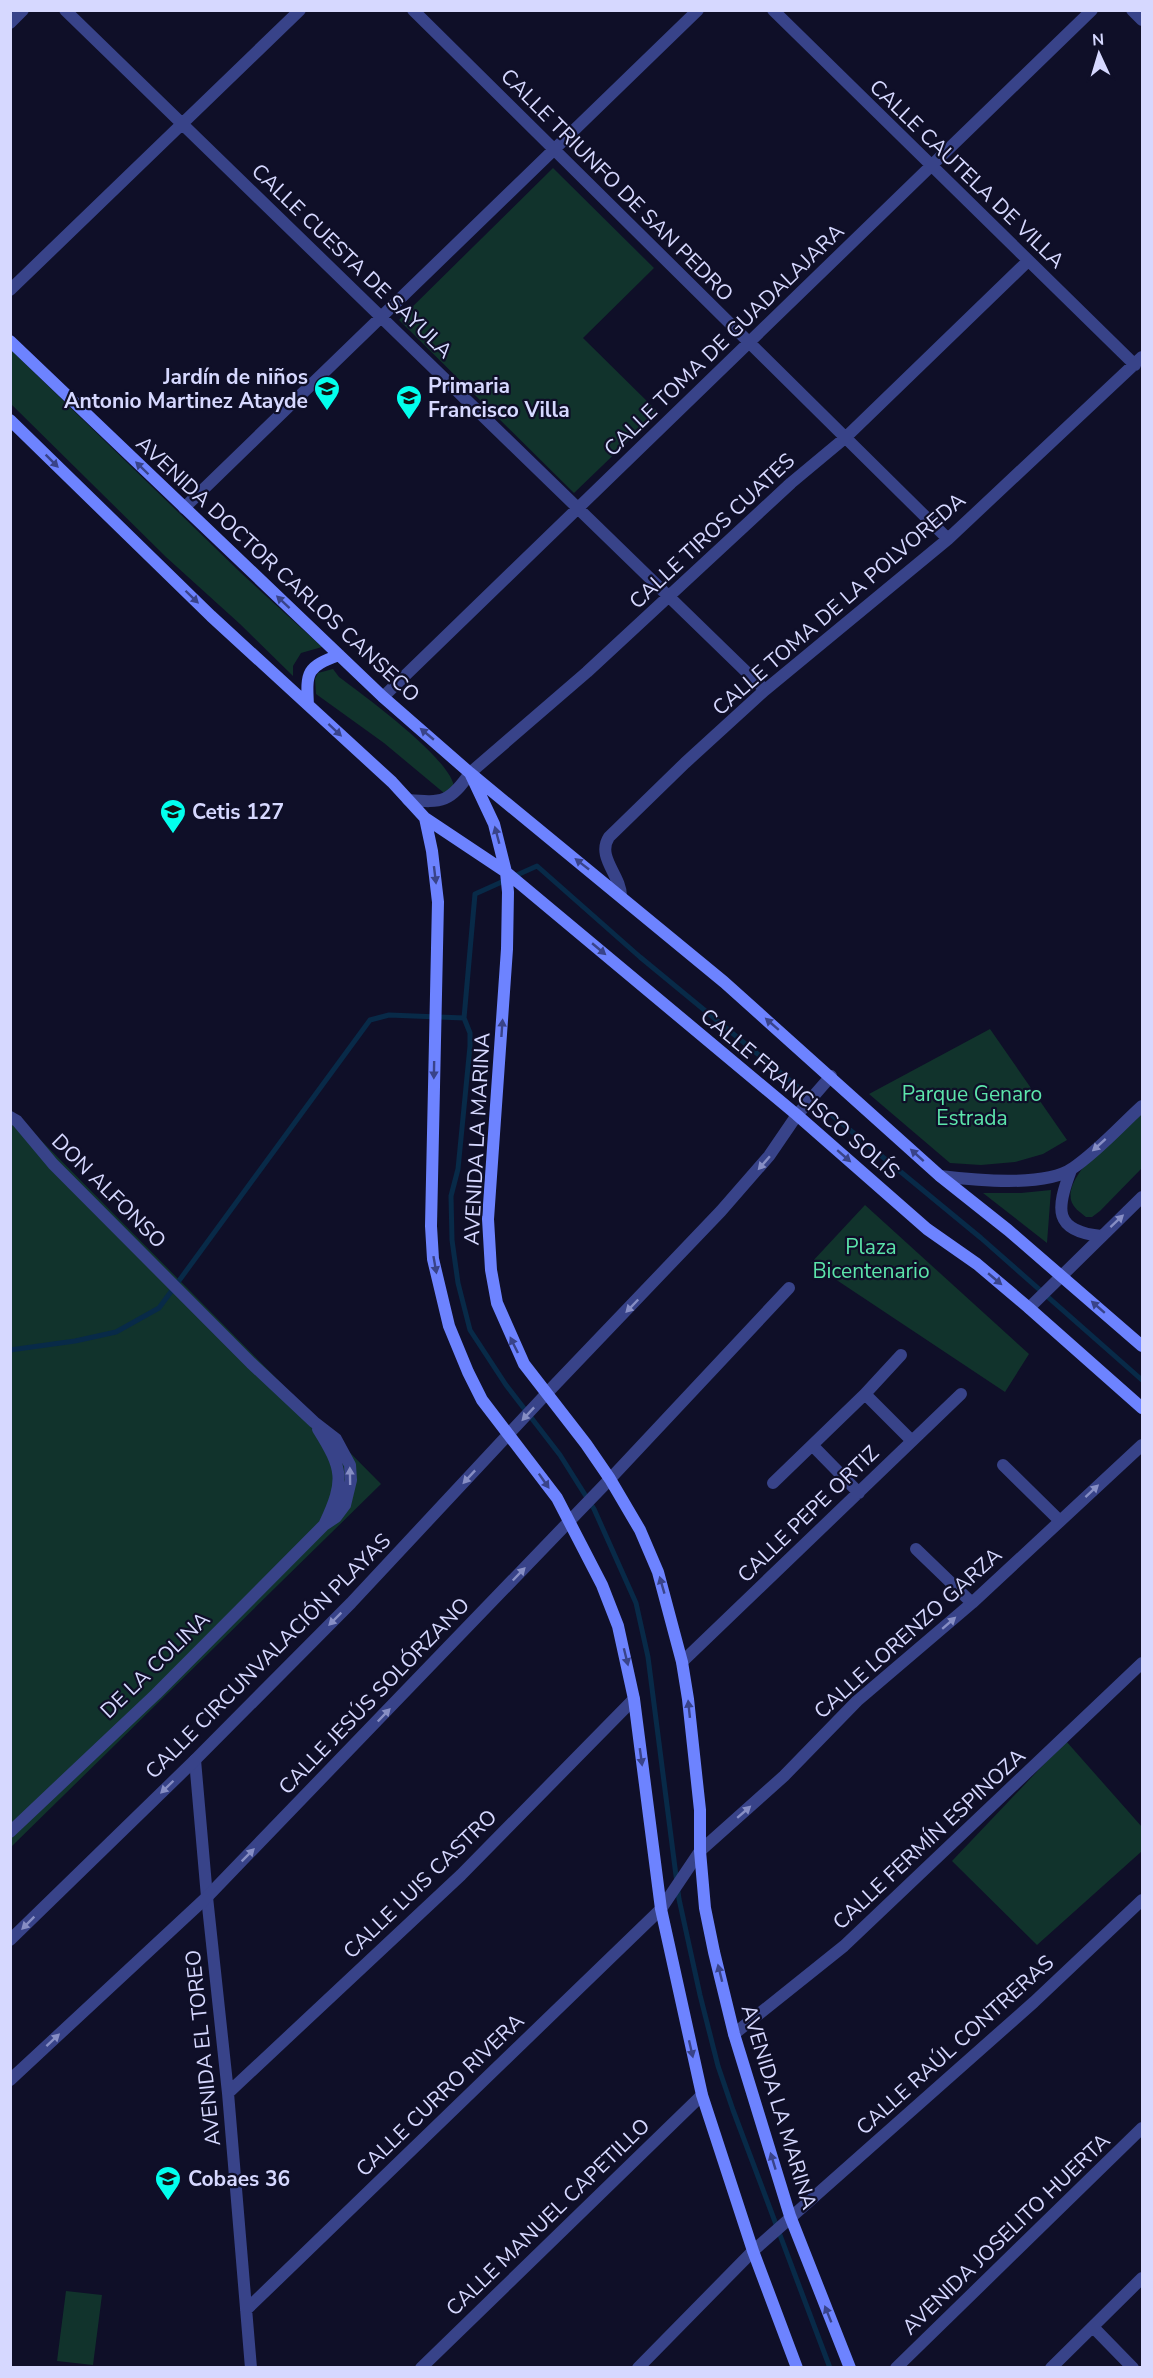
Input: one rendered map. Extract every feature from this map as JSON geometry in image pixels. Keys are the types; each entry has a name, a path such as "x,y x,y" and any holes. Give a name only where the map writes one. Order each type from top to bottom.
{"main road":[{"name":"AVENIDA DOCTOR CARLOS CANSECO","path":"10,341 383,697 470,773"},
{"path":"10,420 203,608 425,818"},
{"path":"308,705 309,673 316,664 339,655"},
{"name":"CALLE FRANCISCO SOLÍS","path":"470,773 602,879 831,1076 940,1176 1063,1276 1143,1346"},
{"name":"AVENIDA LA MARINA","path":"470,773 494,824 506,872 508,892 507,949 488,1219 490,1270 497,1303 510,1337 524,1364 610,1479 640,1530 658,1572 682,1662 700,1810 700,1851 705,1908 734,2034 790,2216 850,2367"},
{"name":"CALLE FRANCISCO SOLÍS","path":"425,818 506,872 554,911 797,1115 927,1228 977,1264 1143,1408"},
{"name":"AVENIDA LA MARINA","path":"425,818 436,878 438,926 431,1181 433,1259 449,1326 482,1400 557,1498 602,1585 618,1626 634,1699 661,1909 702,2095 753,2251 797,2367"}],"street":[{"path":"10,23 23,10"},
{"name":"CALLE CUESTA DE SAYULA","path":"65,10 765,690"},
{"path":"10,290 300,10"},
{"name":"CALLE TRIUNFO DE SAN PEDRO","path":"412,10 948,539"},
{"path":"184,508 698,10"},
{"name":"CALLE CAUTELA DE VILLA","path":"773,10 1029,261 1138,361"},
{"name":"CALLE TOMA DE GUADALAJARA","path":"383,697 1092,10"},
{"path":"1132,10 1143,20"},
{"name":"CALLE TIROS CUATES","path":"408,800 435,802 446,799 457,792 470,773 670,597 791,483 845,438 1029,261"},
{"name":"CALLE TOMA DE LA POLVOREDA","path":"621,896 621,885 605,856 604,845 609,837 765,690 948,539 1138,361"},
{"name":"CALLE CIRCUNVALACIÓN PLAYAS","path":"10,1940 195,1760 359,1594 721,1211 770,1156 797,1115 831,1076"},
{"path":"940,1176 977,1181 1021,1182 1071,1170 1143,1106"},
{"name":"DON ALFONSO","path":"10,1117 17,1121 53,1164 192,1304 314,1422 339,1469 336,1497 324,1525"},
{"name":"DON ALFONSO","path":"10,1130 29,1137"},
{"path":"1071,1170 1062,1198 1064,1220 1082,1234 1101,1236"},
{"path":"1029,1308 1143,1197"},
{"path":"569,1522 789,1288"},
{"path":"773,1483 865,1394 901,1355"},
{"path":"865,1394 912,1441"},
{"name":"CALLE PEPE ORTIZ","path":"682,1662 961,1394"},
{"name":"CALLE LORENZO GARZA","path":"700,1851 784,1776 857,1701 972,1603 1143,1445"},
{"path":"813,1446 859,1494"},
{"path":"1003,1465 1060,1521"},
{"name":"CALLE JESÚS SOLÓRZANO","path":"10,2080 207,1897 569,1522"},
{"name":"DE LA COLINA","path":"10,1832 156,1694 324,1525"},
{"path":"916,1549 972,1603"},
{"name":"CALLE FERMÍN ESPINOZA","path":"734,2034 844,1946 1143,1663"},
{"name":"CALLE LUIS CASTRO","path":"228,2093 461,1875 634,1699"},
{"name":"AVENIDA EL TOREO","path":"195,1760 228,2093 251,2367"},
{"path":"661,1909 700,1851"},
{"name":"CALLE RAÚL CONTRERAS","path":"638,2367 790,2216 1034,2002 1143,1900"},
{"name":"CALLE CURRO RIVERA","path":"246,2310 661,1909"},
{"name":"CALLE MANUEL CAPETILLO","path":"421,2367 702,2095"},
{"name":"AVENIDA JOSELITO HUERTA","path":"897,2367 1143,2128"},
{"path":"1051,2367 1143,2277"},
{"path":"1093,2327 1133,2367"}],"green space":[{"path":"553,168 654,268 583,338 658,412 574,493 399,320"},
{"path":"10,349 241,573 322,647 301,653 293,666 293,676 166,557 11,404"},
{"path":"333,669 339,677 424,745 450,776 454,788 444,793 384,743 316,694 315,679 318,673"},
{"name":"Parque Genaro Estrada","path":"990,1029 1067,1140 1043,1154 1015,1162 981,1165 950,1163 869,1094"},
{"path":"11,1110 381,1484 11,1847"},
{"path":"1142,1111 1142,1168 1100,1211 1092,1217 1086,1217 1075,1208 1071,1200 1072,1189 1077,1177 1097,1152"},
{"path":"1051,1190 1047,1243 983,1193 1021,1193"},
{"name":"Plaza Bicentenario","path":"865,1205 1029,1354 1005,1392 811,1263"},
{"path":"1066,1741 1142,1827 1142,1851 1037,1945 952,1861"},
{"path":"66,2291 102,2295 93,2365 57,2361"}],"waterway":[{"path":"464,1018 475,894 537,866 640,957 981,1238 1142,1380"},
{"path":"10,1350 75,1341 116,1332 159,1308 370,1020 389,1015 464,1018 470,1033 470,1046 458,1169 451,1196 452,1240 458,1283 470,1330 506,1385 560,1455 594,1509 636,1603 648,1657 679,1899 718,2066 830,2368"}],"place":[{"name":"Jardín de niños Antonio Martinez Atayde","path":"327,412"},
{"name":"Primaria Francisco Villa","path":"409,421"},
{"name":"Cetis 127","path":"173,835"},
{"name":"Cobaes 36","path":"168,2202"}]}
